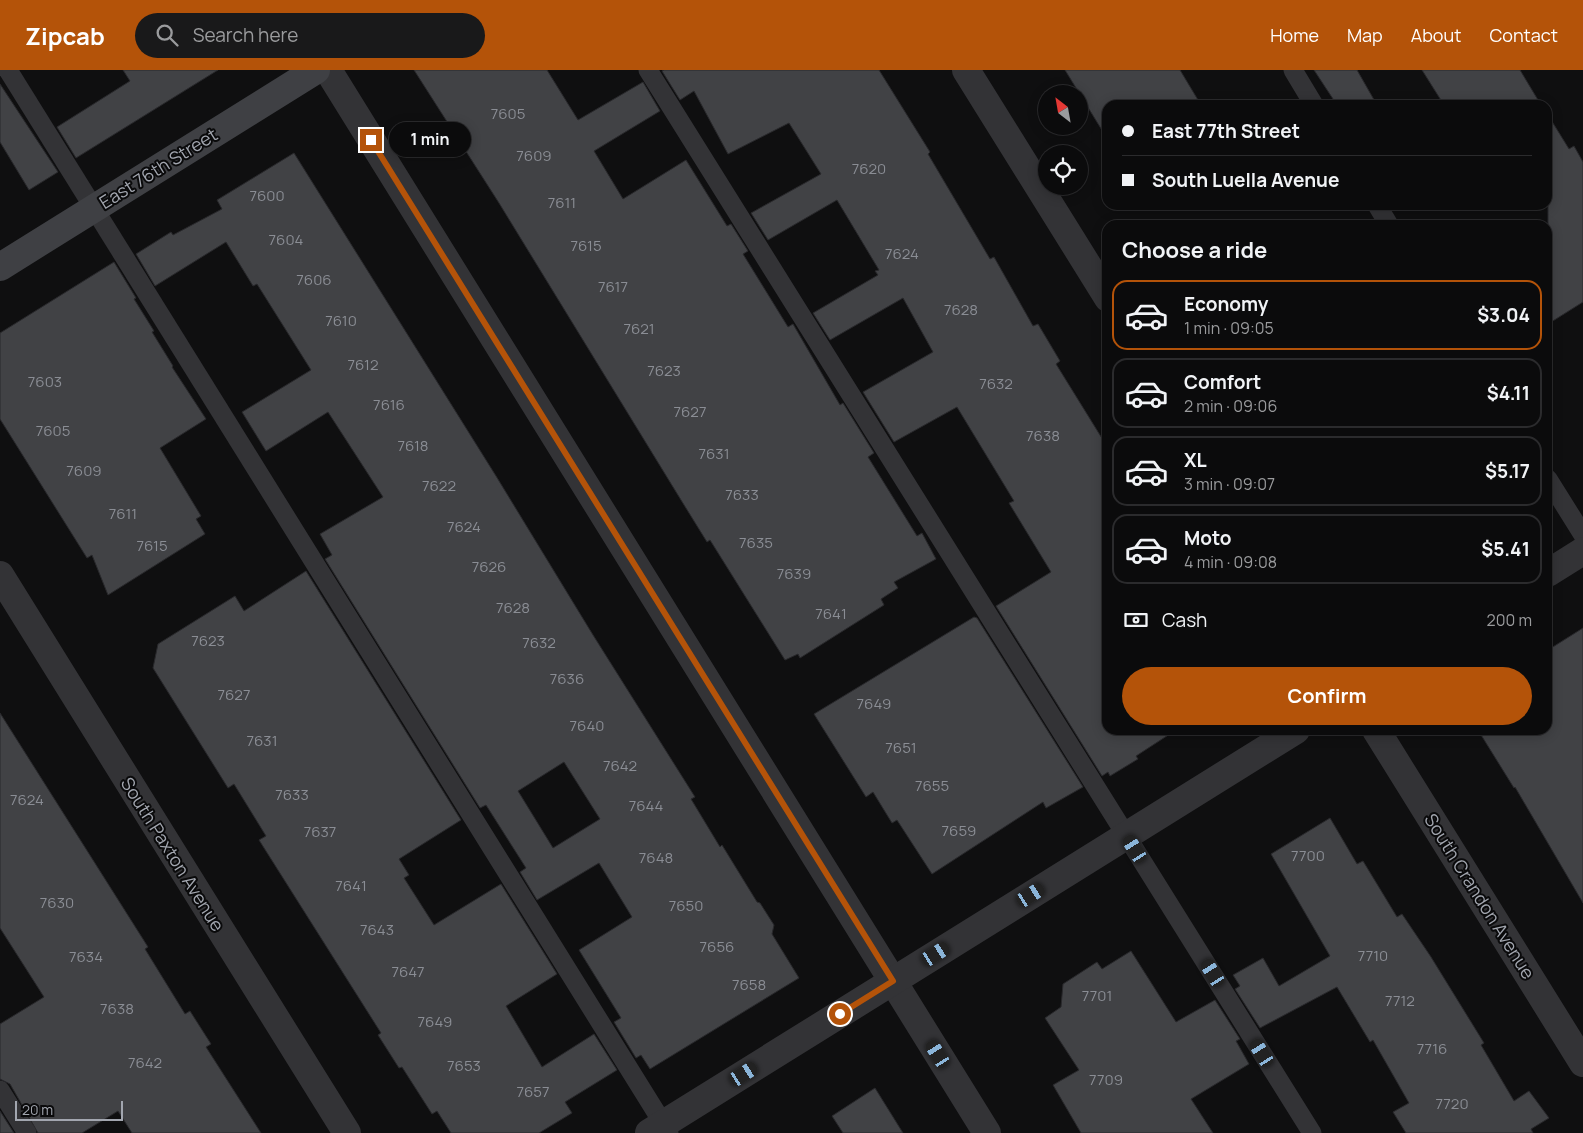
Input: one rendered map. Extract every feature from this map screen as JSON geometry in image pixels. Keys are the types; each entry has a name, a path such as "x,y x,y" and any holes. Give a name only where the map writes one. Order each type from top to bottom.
{"street":[{"name":"East 76th Street","path":"0,267 316,70"},
{"path":"328,70 987,1133"},
{"path":"966,70 1102,288"},
{"path":"1552,570 1583,551"},
{"name":"South Paxton Avenue","path":"0,575 347,1133"},
{"path":"660,1130 893,981 1288,735"},
{"name":"South Crandon Avenue","path":"1379,735 1583,1063"}],"lane":[{"path":"8,70 660,1130"},
{"path":"648,70 1312,1133"},
{"path":"1293,70 1311,100"},
{"path":"1552,485 1583,535"},
{"path":"0,1090 27,1133"}],"building":[{"path":"123,70 218,70 76,158 57,127 130,81"},
{"path":"414,70 547,70 578,120 643,82 660,111 594,151 623,199 686,160 727,226 731,224 748,251 743,254 788,327 793,324 840,405 843,403 874,453 868,457 917,536 922,533 936,559 894,582 898,588 881,599 884,605 800,658 798,654 785,660 710,540 707,542 499,203"},
{"path":"879,70 930,152 928,154 990,259 994,257 1033,326 1038,324 1060,361 1056,364 1102,438 1102,735 1168,735 1136,756 1138,759 1110,776 1108,772 1102,776 996,606 1051,572 1009,503 1014,501 957,407 894,442 863,392 933,352 903,298 830,340 813,313 878,275 875,271 879,270 837,200 768,240 751,213 821,174 789,123 728,154 694,91 680,100 662,71"},
{"path":"1065,70 1180,70 1198,100 1102,100 1102,130 1088,107 1088,85 1074,85"},
{"path":"1314,70 1357,70 1374,100 1334,100"},
{"path":"1422,70 1520,70 1538,100 1441,100"},
{"path":"0,84 58,172 29,190 0,142"},
{"path":"1552,121 1569,149 1574,146 1583,162 1583,302 1552,321 1552,220 1548,220 1548,210 1552,210"},
{"path":"294,153 695,797 691,799 720,847 722,845 757,902 760,903 774,925 772,934 799,978 650,1069 641,1055 636,1058 614,1022 621,1018 579,950 632,917 599,863 537,900 520,872 526,868 486,805 480,808 325,559 332,555 320,534 383,497 328,412 266,451 242,412 311,370 257,284 253,286 226,242 155,286 136,254 171,232 173,235 222,209 217,200","holes":["564,762 600,819 553,848 518,791"]},
{"path":"114,262 136,298 134,299 154,331 152,332 172,367 206,419 160,448 201,516 196,519 205,534 108,595 92,555 87,558 0,419 0,333"},
{"path":"306,571 461,820 399,859 409,875 404,878 434,925 501,884 557,974 506,1006 542,1067 594,1034 617,1070 565,1102 572,1113 539,1133 451,1133 437,1111 432,1114 402,1067 399,1068 378,1035 381,1033 259,840 266,836 234,784 228,788 153,668 158,644 235,596 244,611"},
{"path":"974,617 977,618 1083,787 1046,808 1043,802 932,874 897,820 892,823 873,792 866,797 814,714"},
{"path":"1583,628 1583,903 1515,787 1481,735 1552,735 1552,647"},
{"path":"0,713 148,947 145,949 185,1014 190,1011 211,1044 206,1047 261,1133 132,1133 118,1111 82,1133 38,1133 10,1084 0,1079 0,1024 44,997 0,928"},
{"path":"1330,818 1357,864 1363,861 1397,917 1402,914 1431,957 1484,1043 1481,1045 1514,1101 1529,1091 1549,1118 1531,1129 1533,1133 1406,1133 1393,1112 1409,1103 1373,1040 1370,1042 1337,987 1260,1028 1235,989 1240,986 1233,975 1263,958 1279,986 1330,956 1271,854"},
{"path":"1131,951 1176,1022 1215,1000 1240,1039 1236,1041 1249,1064 1191,1099 1213,1133 1081,1133 1053,1085 1079,1070 1045,1018 1061,1007 1063,984 1097,962 1102,969"},
{"path":"875,1088 903,1133 843,1133 832,1116"},
{"path":"0,1111 14,1133 0,1133"}],"route":[{"path":"371,140 893,981 840,1014"}]}
